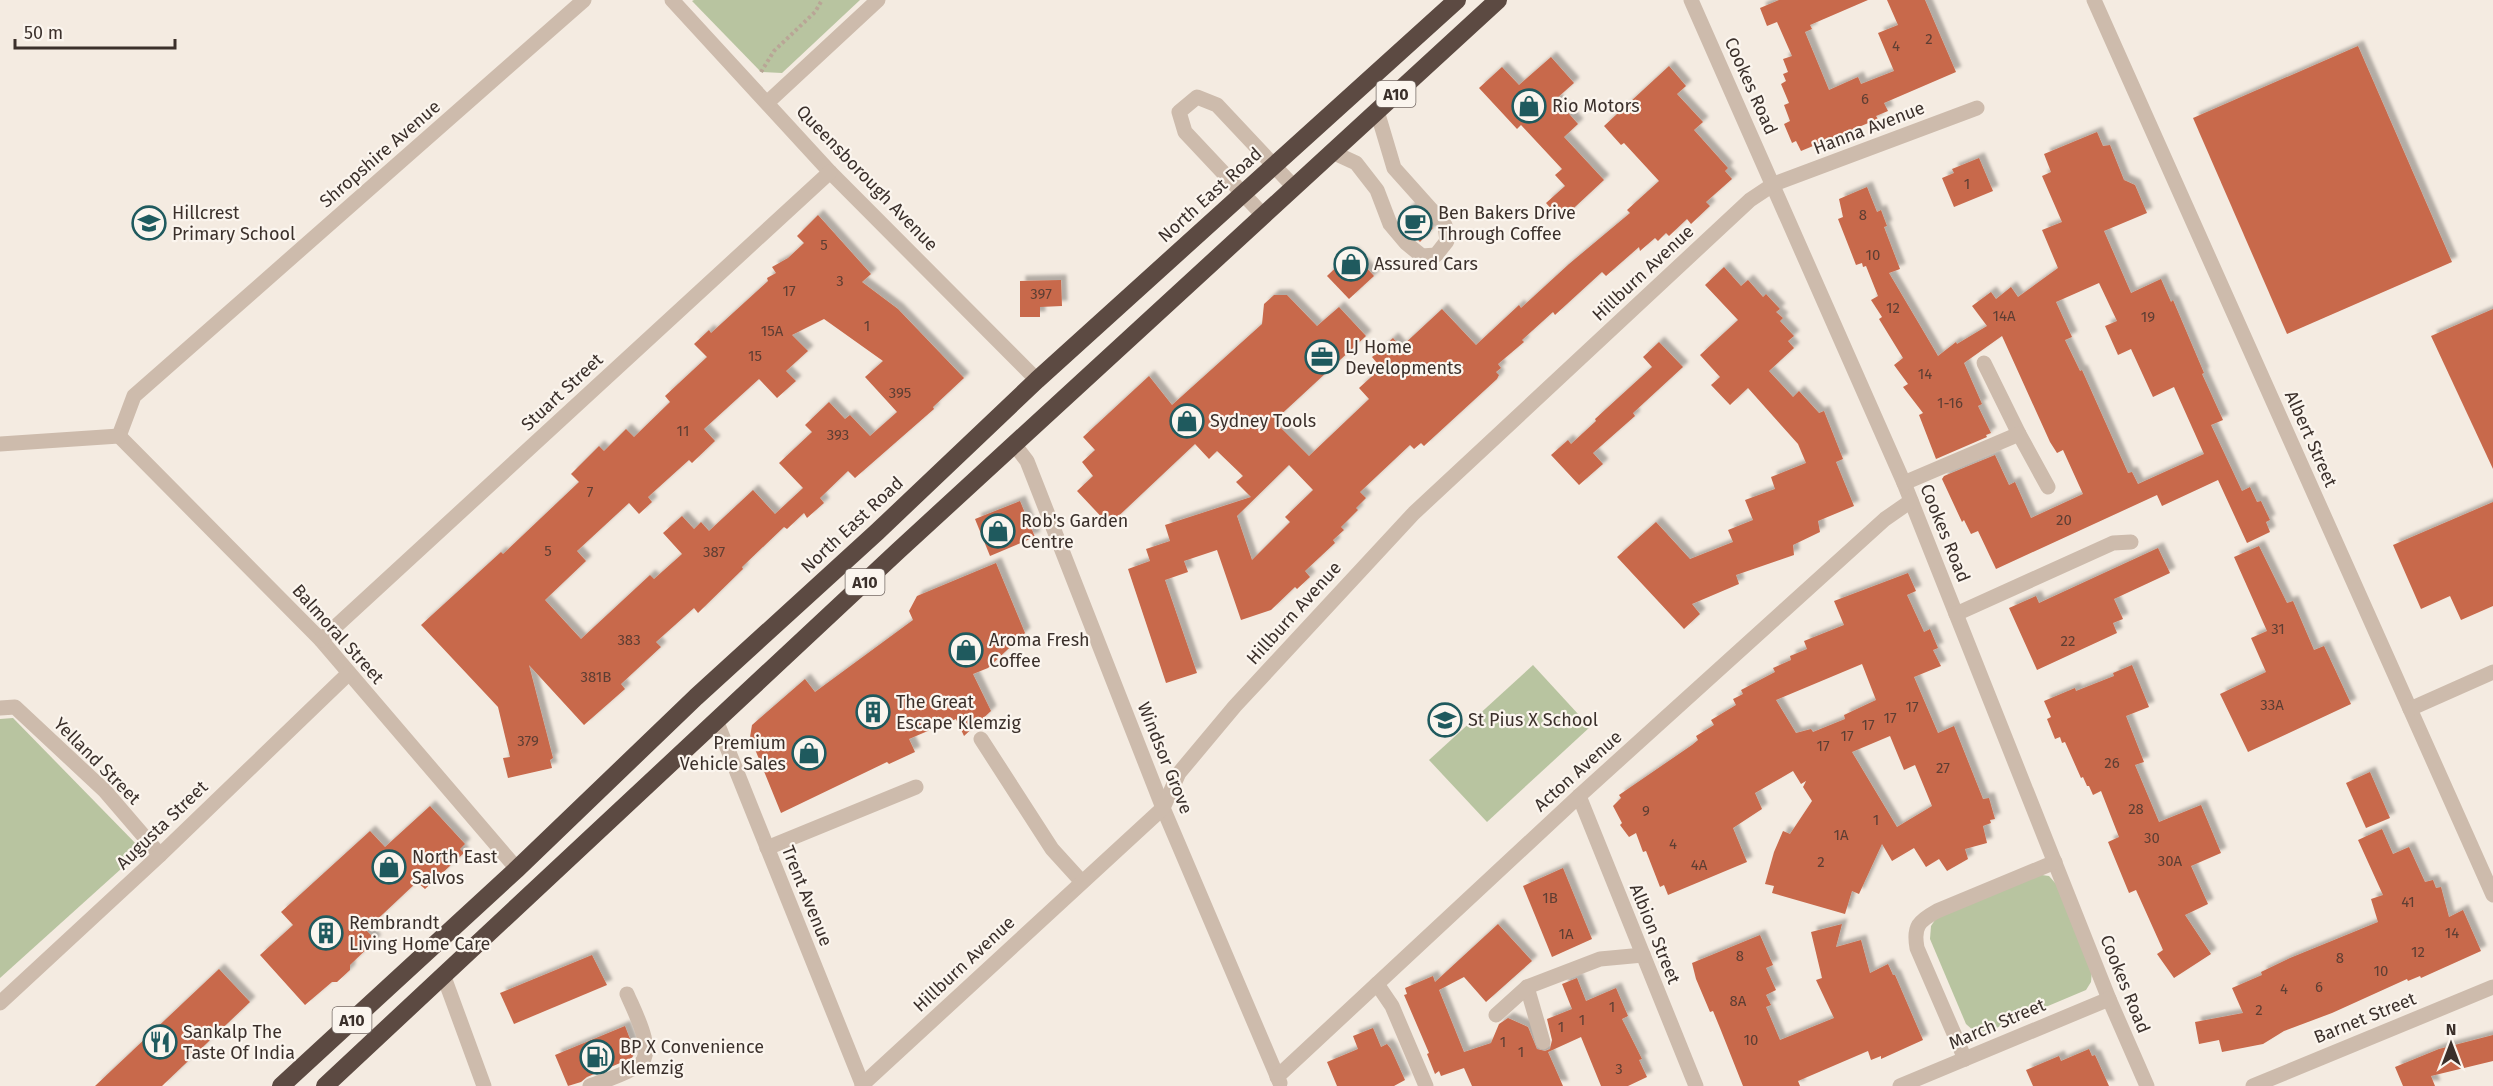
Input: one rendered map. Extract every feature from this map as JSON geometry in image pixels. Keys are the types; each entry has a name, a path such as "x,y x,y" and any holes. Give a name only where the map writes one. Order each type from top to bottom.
{"highway":[{"name":"North East Road","path":"281,1086 517,869 696,698 1037,380 1457,0"},
{"name":"A10","path":"325,1086 1059,402 1498,0"},
{"path":"1037,380 1059,402"},
{"path":"992,423 1014,444"},
{"path":"696,698 716,720"},
{"path":"517,869 537,889"},
{"path":"422,955 444,977"}],"street":[{"name":"Shropshire Avenue","path":"119,436 134,396 584,0"},
{"name":"Queensborough Avenue","path":"672,0 830,172 1037,380"},
{"path":"768,102 878,0"},
{"name":"Cookes Road","path":"1691,0 1904,483 2109,999 2147,1086"},
{"name":"Albert Street","path":"2094,0 2493,895"},
{"path":"1263,215 1185,132 1179,112 1197,97 1216,105 1294,187"},
{"name":"Hanna Avenue","path":"1774,184 1977,108"},
{"path":"1332,152 1356,163 1377,190 1390,224 1406,243 1422,256 1436,255 1447,241 1445,225 1394,168 1377,111"},
{"name":"Stuart Street","path":"321,640 830,172"},
{"name":"Hillburn Avenue","path":"862,1085 1163,808 1179,773 1235,706 1414,513 1750,200 1774,184"},
{"path":"1983,363 2048,487"},
{"path":"1904,483 2019,434"},
{"path":"0,444 119,436"},
{"name":"Balmoral Street","path":"119,436 321,640 517,869"},
{"name":"Windsor Grove","path":"1014,444 1027,461 1033,475 1163,808 1279,1081"},
{"name":"Acton Avenue","path":"1279,1081 1377,984 1579,796 1885,519 1911,501"},
{"path":"1956,614 2113,543 2131,542"},
{"path":"2410,709 2493,672"},
{"name":"Augusta Street","path":"0,1003 160,855 349,673"},
{"name":"Yelland Street","path":"0,708 15,707 105,791 160,855"},
{"name":"Trent Avenue","path":"716,720 862,1085"},
{"path":"981,738 1052,849 1082,882"},
{"path":"767,848 916,787"},
{"name":"Albion Street","path":"1579,796 1696,1086"},
{"path":"1965,1059 1917,948 1914,933 1922,919 1937,911 2055,862"},
{"path":"1496,1015 1527,987 1600,959 1643,955"},
{"path":"444,977 484,1086"},
{"path":"1377,984 1392,1006 1426,1086"},
{"path":"1527,987 1543,1042"},
{"name":"Barnet Street","path":"2253,1086 2493,987"},
{"path":"590,1086 640,1065 646,1053 643,1033 627,994"},
{"name":"March Street","path":"1900,1086 2109,999"}],"path":[{"path":"761,72 774,51 815,12 822,0"}],"green space":[{"path":"860,0 782,73 761,72 692,1"},
{"path":"1533,665 1590,727 1487,822 1429,760"},
{"path":"13,718 142,850 0,978 0,719"},
{"path":"2035,874 2049,876 2057,885 2092,970 2091,982 2086,990 1989,1031 1975,1032 1966,1024 1930,939 1931,926 1937,917"}],"building":[{"path":"1779,0 1868,0 1810,25 1812,29 1805,32 1829,90 1858,77 1861,84 1894,71 1878,33 1898,25 1887,0 1925,0 1956,72 1884,103 1888,111 1876,116 1878,119 1801,151 1796,141 1792,143 1784,124 1790,121 1784,105 1789,103 1781,84 1786,81 1783,74 1788,72 1783,59 1792,56 1777,22 1767,26 1760,8"},
{"path":"2358,46 2452,262 2287,334 2193,118"},
{"path":"1551,57 1574,83 1556,99 1578,124 1564,137 1604,180 1561,220 1546,203 1565,186 1555,175 1562,169 1521,125 1517,129 1479,88 1502,67 1519,85"},
{"path":"1669,66 1686,86 1677,94 1703,122 1694,130 1728,168 1725,171 1732,179 1706,202 1710,206 1691,224 1687,219 1669,236 1666,233 1658,241 1655,238 1640,251 1639,247 1606,276 1602,272 1555,315 1553,312 1522,340 1524,342 1498,364 1501,368 1496,372 1499,375 1497,379 1424,446 1421,443 1414,449 1410,445 1360,492 1366,498 1341,527 1344,530 1333,540 1335,543 1305,571 1310,577 1297,589 1295,587 1271,610 1241,620 1217,550 1184,561 1188,572 1165,580 1197,673 1166,683 1128,569 1150,561 1146,549 1170,541 1165,525 1251,497 1236,482 1243,476 1217,451 1209,459 1195,444 1109,525 1077,491 1093,476 1082,462 1095,450 1083,437 1149,376 1172,405 1262,324 1264,304 1274,295 1287,295 1317,326 1339,307 1366,336 1274,421 1309,456 1369,399 1359,388 1381,368 1372,357 1393,338 1401,347 1442,309 1476,345 1519,305 1521,308 1630,213 1627,210 1659,181 1624,143 1621,145 1604,126","holes":["1289,465 1313,490 1285,517 1290,522 1252,560 1237,516"]},
{"path":"2097,132 2103,146 2110,145 2124,180 2135,185 2147,213 2104,231 2131,293 2161,279 2171,302 2173,300 2223,420 2211,425 2242,491 2250,487 2257,502 2261,501 2270,520 2266,522 2270,532 2247,543 2218,480 2162,506 2157,495 1996,569 1978,531 1971,534 1964,520 1962,522 1942,479 1944,476 1995,455 2009,485 2015,482 2031,518 2083,494 2063,450 2057,453 2050,442 2002,336 1964,363 1982,404 1978,406 1991,433 1986,435 1987,437 1936,459 1919,415 1923,413 1903,387 1908,384 1894,365 1903,358 1879,319 1882,317 1871,300 1878,296 1866,266 1863,267 1862,263 1856,265 1838,219 1843,217 1839,199 1867,187 1877,212 1881,210 1887,226 1884,227 1900,269 1889,273 1938,356 1956,342 1957,344 1987,326 1972,306 1991,292 1996,299 2011,287 2018,297 2058,268 2042,230 2062,222 2042,176 2051,172 2044,154","holes":["2099,283 2117,321 2105,326 2118,355 2131,349 2153,397 2174,387 2204,454 2138,484 2132,472 2128,473 2082,370 2080,371 2065,340 2072,337 2056,302"]},
{"path":"1979,158 1993,191 1954,207 1942,178 1954,173 1952,169"},
{"name":"Ben Bakers Drive Through Coffee","path":"1412,206 1433,228 1420,242 1398,219"},
{"path":"818,215 871,274 862,282 898,309 964,378 933,407 934,409 855,478 848,471 820,498 824,503 807,518 804,513 787,529 784,527 698,613 694,608 656,642 661,647 621,684 625,689 584,725 529,665 553,758 550,760 552,768 508,778 503,758 510,757 498,707 421,625 501,552 503,554 579,482 571,474 599,446 604,451 626,429 634,437 670,402 665,396 707,357 694,344 709,330 711,333 768,281 767,278 776,273 772,267 788,258 804,243 797,236","holes":["824,319 883,361 865,377 897,412 870,436 850,415 845,419 829,402 805,425 812,432 779,463 803,488 775,514 753,490 709,531 701,522 694,529 682,516 663,533 682,554 654,579 650,575 581,639 545,600 586,561 577,551 629,503 639,514 652,502 648,497 689,460 692,463 715,441 704,429 759,379 777,398 796,381 786,371 808,351 792,335"]},
{"name":"Assured Cars","path":"1352,252 1374,276 1349,299 1327,276"},
{"path":"1724,267 1741,286 1748,280 1763,297 1766,294 1780,309 1776,312 1783,318 1780,321 1794,336 1788,341 1794,348 1769,371 1793,397 1799,391 1819,413 1824,411 1843,459 1836,462 1854,506 1818,521 1820,532 1793,545 1794,555 1736,575 1739,584 1692,604 1700,614 1684,629 1617,557 1656,522 1690,559 1733,542 1728,530 1753,520 1745,500 1775,489 1771,477 1806,463 1798,444 1748,388 1730,405 1711,385 1720,377 1700,355 1738,320 1705,285"},
{"path":"1061,280 1062,306 1040,307 1040,317 1020,317 1020,281"},
{"path":"2493,309 2493,469 2431,336"},
{"path":"1659,342 1683,367 1633,413 1635,416 1593,453 1603,464 1579,485 1551,455 1568,440 1571,444 1652,367 1643,357"},
{"name":"Rob's Garden Centre","path":"1020,501 1035,537 990,556 975,519"},
{"path":"2493,502 2493,606 2461,620 2450,596 2421,609 2393,545"},
{"path":"2259,546 2287,603 2293,601 2314,650 2324,646 2351,704 2248,752 2220,694 2266,672 2251,638 2267,631 2234,557"},
{"path":"2158,548 2170,573 2114,599 2123,619 2113,623 2117,633 2037,670 2009,608 2036,596 2039,603"},
{"path":"996,563 1025,633 988,668 973,674 991,711 964,736 956,719 909,739 915,752 889,764 887,762 781,813 750,737 752,725 805,679 815,692 913,620 909,611 917,596"},
{"path":"1908,573 1916,591 1907,595 1924,632 1930,629 1938,648 1933,650 1941,666 1914,677 1938,733 1954,726 1983,799 1989,798 1995,819 1983,826 1987,843 1965,849 1968,859 1947,871 1939,859 1926,867 1914,848 1892,861 1882,844 1859,894 1852,891 1845,914 1772,893 1774,886 1765,884 1783,831 1790,834 1812,801 1803,787 1806,781 1801,784 1793,771 1755,793 1762,809 1733,828 1747,862 1668,895 1664,885 1660,887 1646,851 1643,852 1636,833 1629,837 1620,825 1622,823 1613,806 1621,798 1619,795 1692,745 1698,740 1696,736 1714,725 1711,720 1736,705 1733,699 1743,694 1741,690 1775,672 1773,668 1791,660 1790,656 1807,649 1804,641 1844,625 1834,601","holes":["1862,664 1876,700 1844,715 1845,719 1813,732 1811,729 1796,733 1776,700","1890,736 1904,770 1915,765 1932,806 1897,827 1852,752"]},
{"path":"2132,665 2149,707 2126,716 2144,762 2135,765 2159,822 2201,805 2221,853 2191,866 2208,904 2185,915 2211,954 2174,978 2157,954 2163,950 2136,890 2129,893 2108,842 2119,837 2101,791 2093,795 2083,777 2081,778 2065,742 2062,743 2060,737 2055,739 2047,719 2051,717 2044,701 2075,688 2076,691 2114,676 2113,673"},
{"path":"2370,772 2390,818 2366,828 2346,783"},
{"path":"430,806 465,844 460,849 464,853 425,889 417,882 366,930 376,940 350,965 350,970 337,982 332,982 305,1005 260,955 293,925 281,912 370,831 385,847"},
{"path":"2382,829 2393,854 2409,847 2425,882 2433,880 2436,888 2441,887 2449,917 2463,910 2481,951 2421,978 2420,976 2408,981 2407,979 2332,1013 2284,1031 2263,1044 2222,1052 2219,1040 2199,1044 2195,1022 2243,1013 2232,988 2262,975 2261,972 2290,958 2378,922 2371,899 2383,895 2358,840"},
{"path":"1563,868 1592,939 1552,957 1523,886"},
{"path":"1498,924 1532,961 1486,1002 1464,977 1439,990 1464,1052 1491,1043 1499,1024 1508,1018 1528,1027 1537,1049 1545,1051 1550,1049 1552,1040 1547,1019 1572,1009 1562,984 1577,978 1586,1001 1616,988 1628,1016 1622,1019 1642,1059 1639,1060 1647,1077 1628,1086 1601,1086 1581,1037 1548,1052 1563,1086 1472,1086 1464,1068 1441,1076 1439,1071 1435,1074 1427,1054 1429,1053 1404,995 1407,994 1405,988 1433,976 1435,982"},
{"path":"1842,924 1836,947 1861,940 1870,973 1888,964 1923,1040 1881,1059 1881,1056 1871,1060 1868,1051 1798,1081 1800,1086 1743,1086 1713,1011 1710,1012 1696,979 1692,963 1760,935 1773,965 1766,968 1776,990 1766,995 1771,1005 1766,1007 1780,1040 1834,1018 1816,980 1822,978 1811,932"},
{"path":"592,955 607,985 514,1024 500,993"},
{"path":"219,969 250,1002 162,1086 95,1086"},
{"name":"BP X Convenience Klemzig","path":"625,1026 635,1052 632,1058 568,1086 555,1055"},
{"path":"1373,1028 1381,1047 1387,1044 1391,1049 1405,1080 1394,1086 1337,1086 1327,1062 1358,1049 1353,1036"},
{"path":"2493,1035 2493,1061 2431,1076 2435,1086 2403,1086 2395,1067 2439,1049"},
{"path":"2089,1049 2092,1056 2095,1055 2109,1086 2033,1086 2026,1070 2059,1056 2061,1061"}],"place":[{"name":"Rio Motors","path":"1529,106"},
{"name":"Hillcrest Primary School","path":"149,223"},
{"name":"Ben Bakers Drive Through Coffee","path":"1415,223"},
{"name":"Assured Cars","path":"1351,264"},
{"name":"LJ Home Developments","path":"1322,357"},
{"name":"Sydney Tools","path":"1187,421"},
{"name":"Rob's Garden Centre","path":"998,531"},
{"name":"Aroma Fresh Coffee","path":"966,650"},
{"name":"The Great Escape Klemzig","path":"873,712"},
{"name":"St Pius X School","path":"1445,720"},
{"name":"Premium Vehicle Sales","path":"809,753"},
{"name":"North East Salvos","path":"389,867"},
{"name":"Rembrandt Living Home Care","path":"326,933"},
{"name":"Sankalp The Taste Of India","path":"160,1042"},
{"name":"BP X Convenience Klemzig","path":"597,1057"}]}
